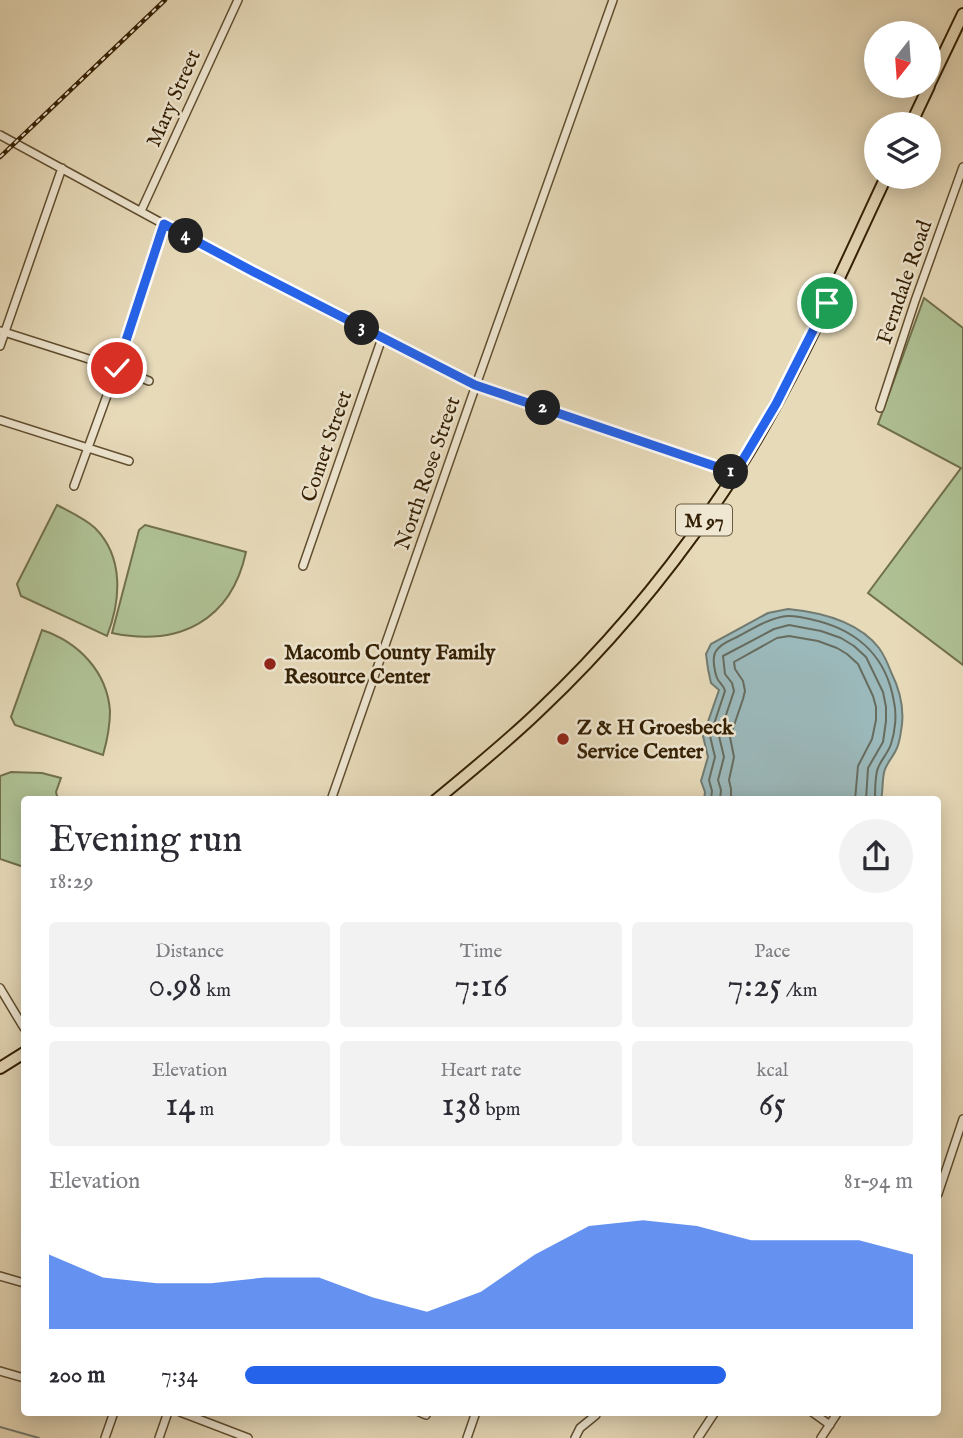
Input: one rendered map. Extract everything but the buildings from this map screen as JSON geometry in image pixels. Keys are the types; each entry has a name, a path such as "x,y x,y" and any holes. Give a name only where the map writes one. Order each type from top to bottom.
{"main road":[{"path":"942,58 963,14"},
{"name":"M 97","path":"441,796 526,724 573,677 660,578 694,534 735,473 795,368 880,189"},
{"path":"0,1068 21,1055"}],"street":[{"name":"Mary Street","path":"141,211 238,0"},
{"name":"North Rose Street","path":"332,796 475,385 613,0"},
{"path":"0,135 164,224 475,385 735,473"},
{"path":"0,346 2,332 62,167"},
{"name":"Ferndale Road","path":"880,408 963,167"},
{"path":"74,486 117,368 164,224"},
{"path":"2,332 117,368 149,381"},
{"name":"Comet Street","path":"303,566 382,338"},
{"path":"0,420 129,461"},
{"path":"0,988 21,1023"},
{"path":"941,1185 963,1119"},
{"path":"0,1276 21,1282"},
{"path":"0,1371 21,1377"},
{"path":"105,1438 113,1416"},
{"path":"159,1438 167,1416"},
{"path":"190,1416 248,1438"},
{"path":"467,1438 475,1416"},
{"path":"575,1438 580,1428 595,1416"},
{"path":"698,1438 712,1416"},
{"path":"818,1416 830,1425"},
{"path":"821,1438 836,1416"}],"green space":[{"path":"924,298 963,328 963,665 868,593 961,468 878,424"},
{"path":"57,505 95,528 111,552 117,579 117,594 107,636 21,596 17,584"},
{"path":"145,525 246,552 239,576 215,612 198,624 180,632 159,636 112,633 139,530"},
{"path":"42,630 79,650 97,671 103,683 110,711 103,755 15,725 11,717"},
{"path":"11,772 42,773 61,778 57,796 21,796 21,866 0,859 0,776"}],"water":[{"path":"788,609 837,619 860,631 879,648 899,690 902,703 901,733 895,753 885,770 882,796 704,796 701,781 708,757 703,736 719,690 711,683 706,654 711,644 768,613"}],"waterway":[{"path":"0,1427 39,1438"}],"railway":[{"path":"0,157 165,0"}],"place":[{"name":"Macomb County Family Resource Center","path":"270,664"},
{"name":"Z & H Groesbeck Service Center","path":"563,739"}],"route":[{"path":"117,368 164,224 475,385 735,473 776,404 827,303"}]}
